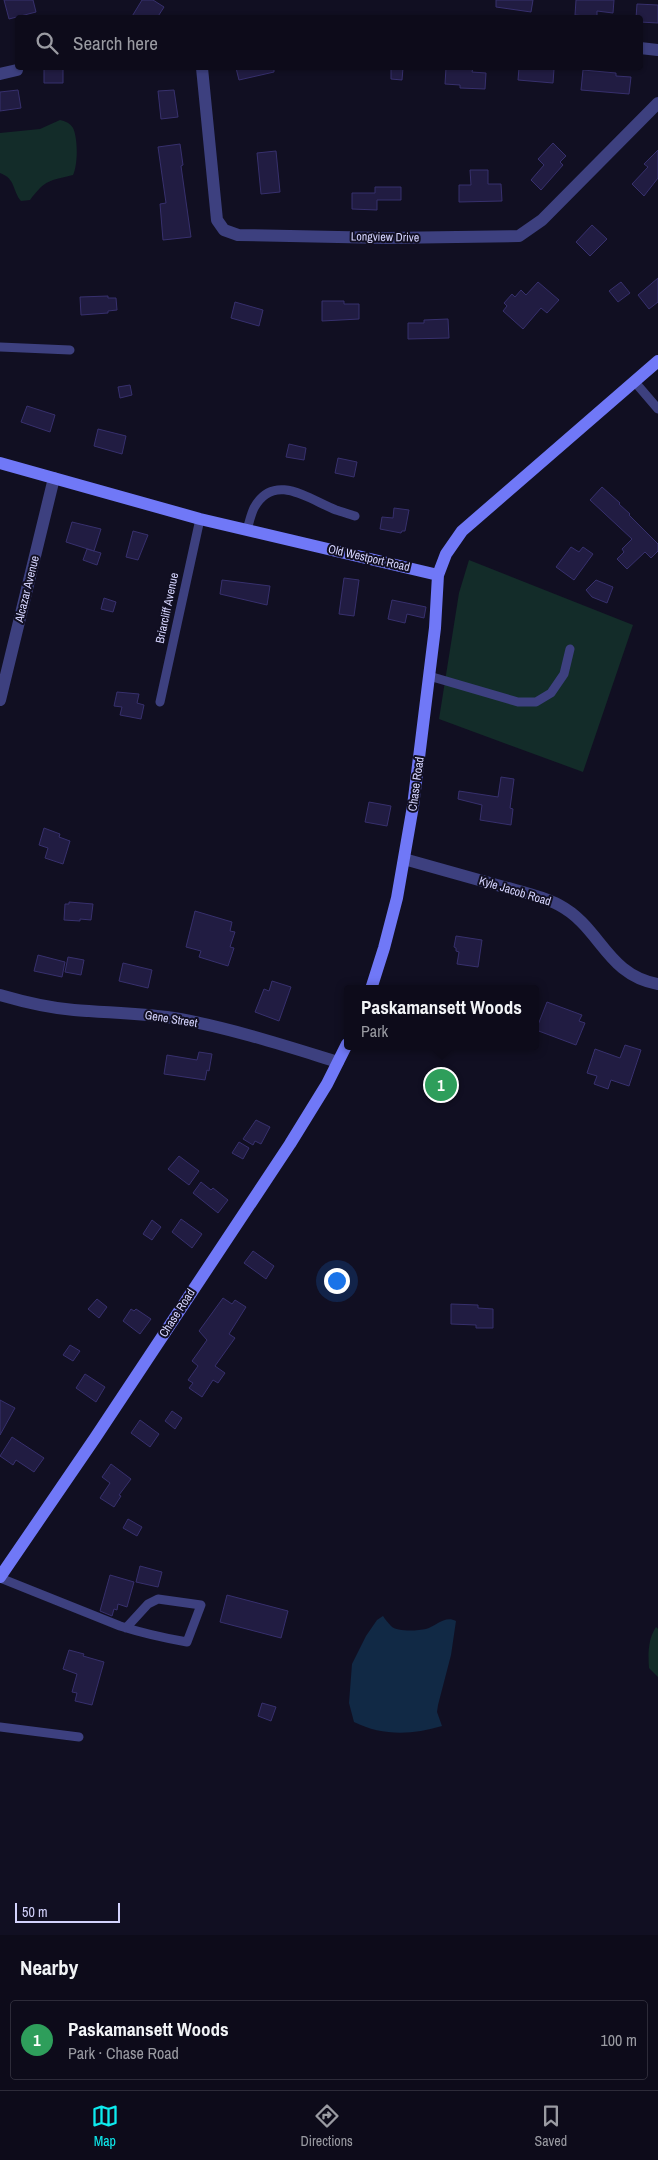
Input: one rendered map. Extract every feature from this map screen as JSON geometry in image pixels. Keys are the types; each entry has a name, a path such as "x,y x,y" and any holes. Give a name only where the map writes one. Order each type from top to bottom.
{"street":[{"path":"643,48 658,50"},
{"path":"0,74 17,70"},
{"name":"Longview Drive","path":"202,70 217,220 224,230 238,235 386,238 519,236 542,220 658,103"},
{"path":"438,574 446,554 462,531 658,361"},
{"name":"Old Westport Road","path":"0,463 200,519 438,574"},
{"name":"Alcazar Avenue","path":"0,700 54,478"},
{"name":"Chase Road","path":"375,985 393,915 413,806 429,676 438,574"},
{"name":"Kyle Jacob Road","path":"404,859 535,896 558,905 579,919 616,965 634,978 658,984"},
{"name":"Gene Street","path":"0,995 73,1010 124,1012 180,1019 261,1038 338,1062"},
{"name":"Chase Road","path":"0,1578 96,1438 290,1144 327,1084 344,1050"}],"lane":[{"path":"0,347 70,350"},
{"path":"634,381 658,408"},
{"path":"247,530 254,507 265,496 275,490 285,489 302,494 336,510 355,516"},
{"name":"Briarcliff Avenue","path":"160,702 200,519"},
{"path":"429,676 518,702 536,702 551,693 564,674 570,649"},
{"path":"0,1578 126,1628 157,1637 187,1642 201,1605 158,1599 148,1604 126,1628"},
{"path":"0,1727 79,1737"}],"green space":[{"path":"60,120 70,125 75,132 77,158 75,171 73,175 58,178 44,184 30,200 21,201 9,178 0,173 0,133 40,129"},
{"path":"469,560 633,625 583,772 439,719 459,593"},
{"path":"656,1627 658,1629 658,1677 649,1668 650,1642"}],"water":[{"path":"383,1616 394,1628 407,1630 426,1629 448,1619 456,1621 451,1655 437,1712 442,1726 420,1731 397,1733 375,1730 354,1722 349,1703 352,1664 366,1636 377,1620"}],"building":[{"path":"4,0 33,0 36,12 15,15 15,17 9,19"},
{"path":"142,0 153,0 164,7 159,15 133,15"},
{"path":"496,0 533,0 531,12 496,7"},
{"path":"576,0 614,0 613,13 597,11 597,15 575,15"},
{"path":"637,4 658,5 658,23 643,22 643,15 636,15"},
{"path":"44,70 63,70 63,83 44,83"},
{"path":"236,70 274,70 274,72 239,80"},
{"path":"391,70 403,70 402,80 391,79"},
{"path":"446,70 472,70 472,72 486,73 485,89 460,88 460,85 445,84"},
{"path":"519,70 554,70 553,83 518,80"},
{"path":"583,70 616,73 616,76 631,77 629,94 581,90"},
{"path":"18,90 21,108 0,111 0,92"},
{"path":"174,90 178,117 161,119 158,91"},
{"path":"553,143 566,156 560,162 563,165 541,190 531,180 544,165 538,159"},
{"path":"180,144 183,165 181,166 191,237 163,240 160,204 166,203 158,147"},
{"path":"658,150 658,178 644,196 632,184 648,167 644,164"},
{"path":"276,151 280,192 261,194 257,153"},
{"path":"470,170 488,170 488,184 501,184 502,201 459,202 459,185 471,185"},
{"path":"375,187 401,187 401,200 377,200 377,210 352,209 352,193 375,193"},
{"path":"592,225 607,239 590,256 576,242"},
{"path":"658,278 658,302 649,309 638,295"},
{"path":"538,282 559,300 547,313 541,308 523,329 503,311 507,306 504,303 512,294 515,297 521,290 526,295"},
{"path":"621,282 630,293 618,302 609,291"},
{"path":"108,296 108,298 116,298 117,310 108,311 108,313 81,315 80,297"},
{"path":"322,301 344,301 344,304 359,304 359,319 322,321"},
{"path":"235,302 263,310 259,326 231,318"},
{"path":"448,319 449,338 408,339 408,323 424,323 424,320"},
{"path":"130,385 132,395 120,398 118,387"},
{"path":"27,406 55,415 50,432 21,422"},
{"path":"98,429 126,436 122,454 94,446"},
{"path":"289,444 306,448 304,460 286,457"},
{"path":"338,458 357,462 354,477 335,473"},
{"path":"602,487 620,503 629,515 658,544 658,551 651,558 645,552 627,569 617,559 624,552 622,549 632,539 590,500"},
{"path":"394,508 409,510 405,531 401,533 380,529 382,517 393,518"},
{"path":"72,522 101,529 94,551 66,542"},
{"path":"133,531 148,535 138,560 126,557"},
{"path":"571,547 579,552 583,547 593,554 574,580 556,567"},
{"path":"87,549 101,553 97,565 83,560"},
{"path":"344,578 359,580 354,616 339,614"},
{"path":"222,580 270,586 267,605 220,594"},
{"path":"596,580 613,587 607,603 592,597 586,590"},
{"path":"104,598 116,602 113,612 101,609"},
{"path":"392,600 426,607 424,618 407,614 405,623 388,619"},
{"path":"117,692 139,694 137,703 144,705 141,719 120,715 122,707 114,706"},
{"path":"501,777 514,779 510,808 513,809 511,825 480,820 482,805 458,799 459,791 498,797"},
{"path":"369,802 391,806 387,826 365,822"},
{"path":"44,828 60,834 59,837 70,841 63,864 45,858 48,848 39,845"},
{"path":"69,902 93,904 91,920 64,920 65,904 69,904"},
{"path":"195,911 232,922 230,931 235,932 230,947 234,948 228,966 199,957 201,951 186,947"},
{"path":"456,936 482,940 478,967 457,964 459,952 454,947"},
{"path":"38,955 65,962 62,977 34,971"},
{"path":"68,957 84,960 81,975 65,972"},
{"path":"123,963 152,970 148,988 119,981"},
{"path":"272,981 291,987 279,1021 255,1012 264,989 269,991"},
{"path":"547,1002 582,1015 579,1021 585,1023 576,1045 539,1031 539,1022"},
{"path":"625,1045 641,1050 629,1086 611,1080 608,1089 594,1084 597,1076 587,1073 595,1049 620,1058"},
{"path":"199,1052 212,1054 209,1071 207,1070 205,1080 164,1074 167,1055 197,1060"},
{"path":"256,1120 270,1127 261,1144 255,1141 253,1145 243,1139"},
{"path":"239,1142 249,1148 243,1159 232,1153"},
{"path":"179,1156 199,1171 189,1185 168,1169"},
{"path":"201,1182 211,1190 213,1188 228,1200 218,1213 193,1193"},
{"path":"181,1219 202,1234 192,1248 172,1232"},
{"path":"152,1220 161,1227 152,1240 143,1234"},
{"path":"253,1251 274,1266 266,1279 244,1263"},
{"path":"223,1298 232,1304 235,1300 246,1307 229,1334 235,1338 215,1366 225,1373 218,1383 213,1380 202,1397 189,1388 193,1383 188,1380 198,1366 192,1361 207,1340 199,1331"},
{"path":"97,1299 107,1307 99,1318 88,1309"},
{"path":"451,1304 478,1305 478,1308 493,1309 493,1328 476,1328 476,1325 451,1324"},
{"path":"131,1309 134,1311 136,1309 151,1319 140,1334 123,1321"},
{"path":"70,1345 80,1351 73,1361 63,1355"},
{"path":"85,1374 105,1387 96,1402 76,1388"},
{"path":"0,1400 15,1408 0,1435"},
{"path":"172,1411 182,1418 175,1429 165,1421"},
{"path":"140,1420 159,1434 150,1447 131,1433"},
{"path":"12,1437 44,1458 34,1472 16,1460 13,1465 0,1456"},
{"path":"111,1464 131,1479 119,1495 121,1496 114,1507 100,1498 110,1483 102,1477"},
{"path":"128,1519 142,1527 137,1536 123,1528"},
{"path":"140,1566 162,1572 158,1587 136,1582"},
{"path":"110,1575 134,1582 127,1607 118,1604 117,1610 114,1609 112,1616 100,1611"},
{"path":"227,1595 288,1611 281,1638 220,1622"},
{"path":"69,1650 104,1662 92,1705 75,1701 77,1693 72,1692 77,1674 63,1669"},
{"path":"262,1703 276,1707 271,1721 258,1716"}],"place":[{"name":"Paskamansett Woods","path":"441,1085"}]}
